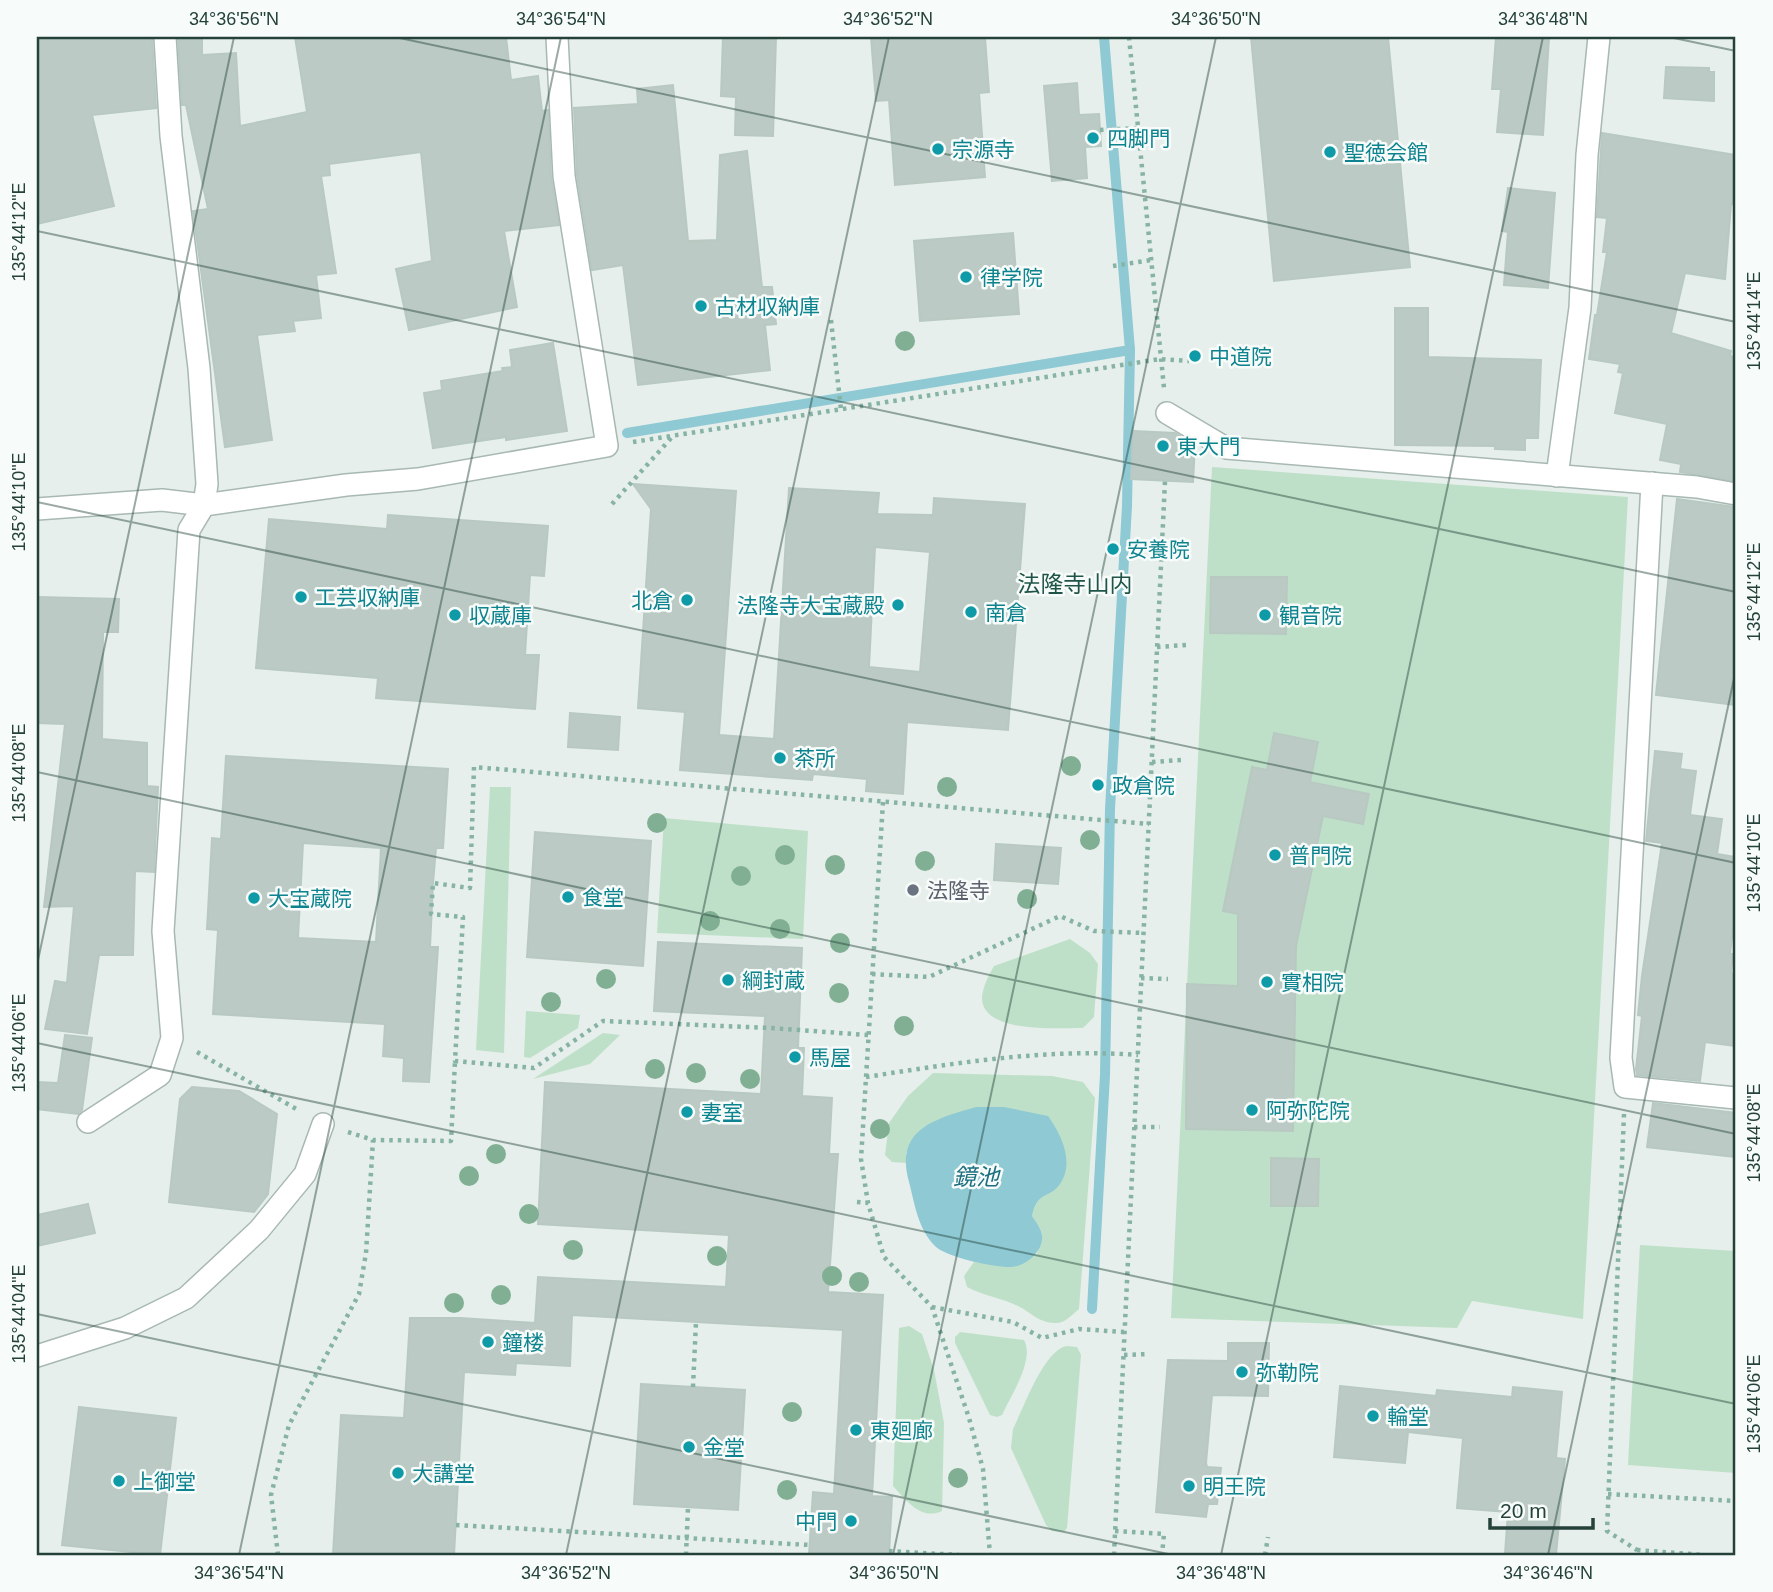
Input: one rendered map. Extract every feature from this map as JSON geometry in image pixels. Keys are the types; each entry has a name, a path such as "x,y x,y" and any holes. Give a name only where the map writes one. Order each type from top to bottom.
{"street":[{"path":"89,1122 160,1074 172,1038 163,931 189,530 204,505 207,484 199,368 171,136 165,37"},
{"path":"37,509 162,500 204,505 346,485 418,479 607,446 564,176 557,37"},
{"path":"1557,476 1580,308 1587,155 1600,37"},
{"path":"1167,413 1226,448 1697,487 1736,494"},
{"path":"1652,483 1621,1058 1625,1087 1736,1098"},
{"path":"37,1356 125,1328 186,1298 259,1230 305,1174 323,1124"}],"path":[{"path":"1129,37 1160,359"},
{"path":"1100,130 1138,128"},
{"path":"1116,266 1151,260"},
{"path":"831,320 841,407"},
{"path":"607,446 841,407 1160,359 1189,361"},
{"path":"612,504 674,436"},
{"path":"1114,1555 1165,481"},
{"path":"1157,647 1186,645"},
{"path":"1152,762 1181,760"},
{"path":"867,1035 603,1021 534,1068 456,1061 463,917 432,914 433,883 470,888 474,767 1149,824"},
{"path":"883,802 861,1159 868,1203 884,1257 932,1307 970,1418 983,1469 990,1555"},
{"path":"872,975 929,977 1060,916 1094,931 1144,933"},
{"path":"1141,978 1168,979"},
{"path":"866,1077 969,1060 1092,1051 1138,1055"},
{"path":"1625,1087 1606,1531 1636,1553 1703,1555"},
{"path":"1134,1127 1160,1127"},
{"path":"278,1555 271,1495 289,1425 359,1294 366,1253 373,1140"},
{"path":"857,1202 868,1203"},
{"path":"932,1307 1013,1322 1042,1338 1079,1329 1125,1332"},
{"path":"693,1387 696,1322"},
{"path":"1124,1355 1149,1354"},
{"path":"1608,1494 1736,1502"},
{"path":"686,1555 688,1507"},
{"path":"456,1525 810,1545"},
{"path":"1115,1531 1164,1534 1162,1555"},
{"path":"1265,1555 1268,1537"},
{"path":"889,1550 959,1555"}],"green space":[{"path":"1212,467 1628,497 1583,1319 1472,1301 1457,1328 1171,1318"},
{"path":"490,787 511,787 504,1053 476,1050"},
{"path":"664,818 808,831 803,939 657,933"},
{"path":"1070,939 1090,953 1098,964 1094,1017 1083,1028 1040,1028 1007,1023 985,1009 982,997 994,966"},
{"path":"526,1011 580,1015 578,1028 530,1058 524,1057"},
{"path":"603,1033 620,1035 590,1064 533,1079"},
{"path":"933,1073 1052,1076 1083,1082 1095,1098 1079,1309 1065,1320 1051,1323 1041,1320 1014,1304 967,1287 964,1276 974,1262 1013,1267 1037,1254 1042,1234 1032,1216 1041,1198 1058,1186 906,1152 906,1163 892,1162 885,1155 889,1123 908,1096"},
{"path":"1640,1245 1736,1251 1736,1473 1628,1465"},
{"path":"909,1326 922,1334 934,1370 944,1423 942,1511 934,1513 914,1508 893,1486 899,1328"},
{"path":"960,1332 1024,1340 1027,1348 1024,1367 1002,1415 990,1415 955,1343 955,1337"},
{"path":"1066,1346 1077,1347 1081,1355 1067,1528 1064,1532 1052,1531 1046,1525 1011,1448 1013,1429 1035,1381 1050,1358"}],"water":[{"name":"鏡池","path":"976,1107 1004,1107 1048,1116 1064,1148 1064,1176 1056,1189 1037,1202 1032,1216 1041,1233 1040,1247 1033,1257 1017,1266 983,1264 941,1250 929,1239 915,1208 906,1164 907,1150 913,1138 933,1122"}],"building":[{"path":"37,37 152,37 156,108 92,115 114,206 37,224"},
{"path":"178,37 202,37 202,55 236,53 240,126 307,112 295,37 506,37 511,80 538,76 542,111 548,110 551,177 559,225 504,231 517,307 409,330 396,269 432,261 421,152 329,164 330,175 321,176 336,273 316,275 321,318 293,321 295,331 257,335 272,440 225,447 193,211 208,209 186,105 182,105"},
{"path":"723,37 776,37 773,136 735,135 736,97 721,96"},
{"path":"871,37 985,37 989,92 979,93 985,177 895,185 889,100 876,101"},
{"name":"聖徳会館","path":"1251,37 1388,37 1410,267 1274,281"},
{"path":"1496,37 1549,37 1543,135 1497,132 1501,89 1492,89"},
{"path":"1666,67 1709,68 1709,72 1714,72 1714,101 1664,98"},
{"path":"1077,83 1079,115 1099,114 1101,146 1085,147 1087,178 1052,181 1044,86"},
{"path":"673,85 688,241 717,240 720,155 747,151 762,287 772,287 776,324 765,325 770,370 638,385 623,265 592,270 577,175 574,108 638,104 637,89"},
{"path":"1602,133 1736,155 1736,205 1731,204 1725,279 1685,273 1671,333 1731,351 1730,356 1736,357 1736,481 1680,472 1681,464 1660,460 1667,424 1615,413 1623,373 1618,372 1620,364 1589,359 1607,252 1603,252 1607,218 1597,217"},
{"path":"1508,188 1555,193 1548,288 1504,285 1508,232 1502,231"},
{"name":"律学院","path":"1013,233 1019,314 920,321 914,241"},
{"path":"1395,308 1428,308 1428,357 1541,360 1538,438 1525,438 1525,450 1495,449 1495,446 1395,445"},
{"path":"553,343 567,431 433,448 424,393 442,390 441,381 503,371 502,368 512,367 510,350"},
{"name":"東大門","path":"1133,431 1175,433 1195,445 1193,482 1131,479"},
{"path":"633,484 736,491 719,735 774,739 789,488 879,493 877,514 933,515 934,498 1025,504 1008,730 907,722 903,794 866,791 867,779 813,774 812,780 680,770 685,712 638,708 651,509","holes":["875,547 930,552 920,672 869,667"]},
{"path":"1677,499 1736,507 1736,705 1656,695"},
{"name":"収蔵庫","path":"388,515 548,526 544,576 530,575 525,655 539,655 535,709 376,698 378,678 256,668 269,519 387,529"},
{"name":"観音院","path":"1211,577 1287,577 1286,634 1210,633"},
{"path":"37,597 119,599 118,632 103,632 102,739 147,743 147,786 158,787 154,872 135,871 133,955 99,955 87,1034 45,1029 55,981 67,983 74,906 44,907 65,724 37,723"},
{"path":"570,713 620,717 618,750 568,747"},
{"path":"1274,733 1318,742 1310,782 1369,794 1363,824 1323,816 1296,946 1293,1131 1186,1129 1187,984 1238,986 1238,914 1223,911 1252,767 1267,770"},
{"path":"1655,751 1682,754 1680,769 1696,771 1690,815 1722,819 1717,854 1736,857 1736,905 1730,954 1733,954 1731,973 1736,974 1736,1046 1705,1042 1700,1081 1637,1075 1636,1069 1642,1016 1638,1015 1642,976 1662,843 1646,841"},
{"name":"大宝蔵院","path":"226,756 448,769 443,848 436,848 433,883 430,947 438,947 429,1082 403,1081 404,1058 383,1056 385,1024 213,1014 218,930 207,929 212,838 221,839","holes":["303,843 381,848 376,942 298,938"]},
{"name":"食堂","path":"535,832 651,841 643,966 527,957"},
{"path":"996,844 1061,848 1058,884 994,880"},
{"path":"658,942 802,948 798,1048 804,1048 802,1096 832,1098 829,1154 838,1154 828,1292 883,1295 872,1496 892,1497 889,1555 809,1555 813,1492 834,1494 843,1330 572,1315 570,1366 516,1363 515,1375 464,1372 454,1555 333,1555 341,1415 404,1418 410,1318 535,1323 538,1277 726,1287 729,1235 538,1224 545,1082 761,1094 765,1016 654,1011"},
{"path":"65,1035 92,1038 82,1110 78,1114 37,1109 37,1082 58,1083"},
{"path":"192,1087 239,1091 277,1114 268,1194 254,1212 169,1202 180,1099"},
{"path":"1653,1103 1736,1113 1734,1157 1647,1147"},
{"path":"1271,1158 1319,1159 1318,1206 1271,1206"},
{"path":"88,1204 95,1233 37,1246 37,1215"},
{"path":"1228,1343 1269,1343 1268,1396 1212,1395 1206,1463 1207,1467 1221,1468 1217,1504 1208,1504 1206,1517 1156,1512 1168,1360 1228,1361"},
{"name":"金堂","path":"641,1384 745,1390 738,1510 634,1504"},
{"path":"1340,1386 1436,1396 1437,1390 1512,1397 1513,1387 1562,1392 1556,1458 1565,1459 1556,1555 1505,1554 1508,1512 1457,1508 1463,1438 1408,1432 1405,1463 1334,1457"},
{"name":"上御堂","path":"79,1407 176,1418 160,1555 62,1545"}],"waterway":[{"path":"627,433 1130,350 1104,37"},
{"path":"1092,1309 1105,1075 1110,809 1127,506 1130,350"}],"place":[{"name":"四脚門","path":"1093,138"},
{"name":"宗源寺","path":"938,149"},
{"name":"聖徳会館","path":"1330,152"},
{"name":"律学院","path":"966,277"},
{"name":"古材収納庫","path":"701,306"},
{"name":"中道院","path":"1195,356"},
{"name":"東大門","path":"1163,446"},
{"name":"安養院","path":"1113,549"},
{"name":"工芸収納庫","path":"301,597"},
{"name":"北倉","path":"687,600"},
{"name":"法隆寺大宝蔵殿","path":"898,605"},
{"name":"南倉","path":"971,612"},
{"name":"収蔵庫","path":"455,615"},
{"name":"観音院","path":"1265,615"},
{"name":"茶所","path":"780,758"},
{"name":"政倉院","path":"1098,785"},
{"name":"普門院","path":"1275,855"},
{"name":"法隆寺","path":"913,890"},
{"name":"食堂","path":"568,897"},
{"name":"大宝蔵院","path":"254,898"},
{"name":"綱封蔵","path":"728,980"},
{"name":"實相院","path":"1267,982"},
{"name":"馬屋","path":"795,1057"},
{"name":"阿弥陀院","path":"1252,1110"},
{"name":"妻室","path":"687,1112"},
{"name":"鐘楼","path":"488,1342"},
{"name":"弥勒院","path":"1242,1372"},
{"name":"輪堂","path":"1373,1416"},
{"name":"東廻廊","path":"856,1430"},
{"name":"金堂","path":"689,1447"},
{"name":"大講堂","path":"398,1473"},
{"name":"上御堂","path":"119,1481"},
{"name":"明王院","path":"1189,1486"},
{"name":"中門","path":"851,1521"}],"district":[{"name":"法隆寺山内","path":"1075,584"}]}
